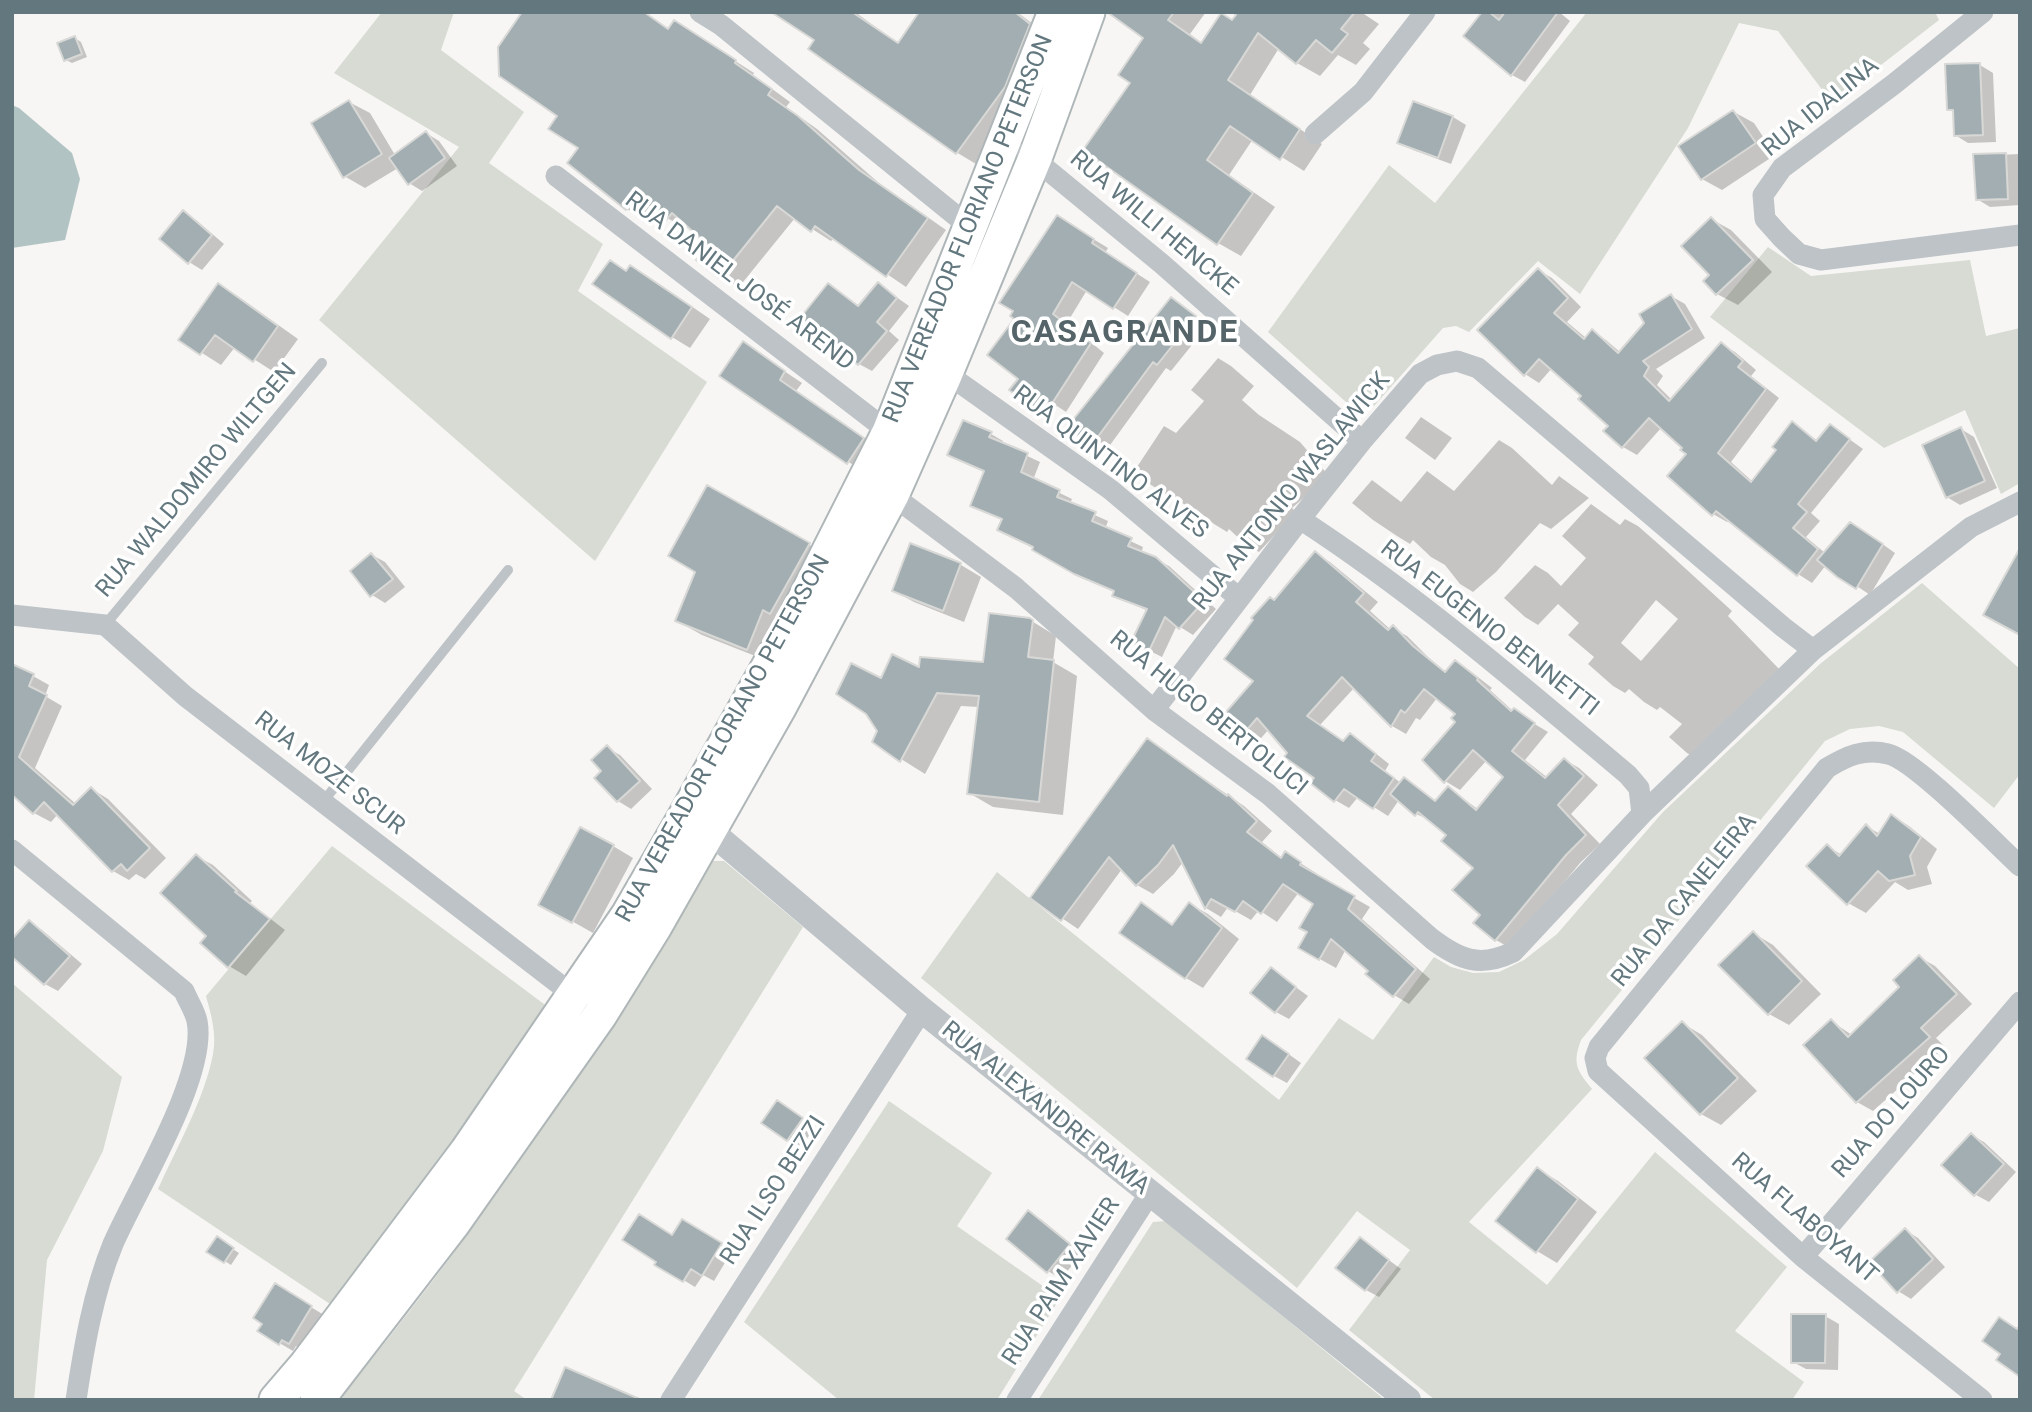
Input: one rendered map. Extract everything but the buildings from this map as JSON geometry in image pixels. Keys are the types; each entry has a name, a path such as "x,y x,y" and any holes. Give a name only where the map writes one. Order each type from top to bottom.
{"main road":[{"name":"RUA VEREADOR FLORIANO PETERSON","path":"317,1400 452,1225 600,1015 654,928 698,821 792,624 889,432 1054,12"},
{"name":"RUA VEREADOR FLORIANO PETERSON","path":"276,1400 306,1365 467,1152 628,915 780,706 892,495 1035,158 1088,12"}],"street":[{"path":"701,12 721,25 971,228"},
{"path":"1315,134 1363,92 1425,12"},
{"name":"RUA IDALINA","path":"1983,12 1894,84 1782,168 1763,195 1765,219 1799,254 1821,260 2020,235"},
{"name":"RUA WILLI HENCKE","path":"1006,139 1035,158 1162,264 1362,441"},
{"name":"RUA DANIEL JOSÉ AREND","path":"555,176 846,396 889,432"},
{"name":"RUA ANTONIO WASLAWICK","path":"1154,710 1300,519 1420,374 1437,365 1457,361 1478,368 1813,650"},
{"name":"RUA QUINTINO ALVES","path":"946,373 1111,490 1239,598"},
{"name":"RUA HUGO BERTOLUCI","path":"892,495 1016,588 1154,710 1268,794 1453,955 1472,960 1494,961 1513,952 1642,814"},
{"path":"1642,814 1813,650 1971,527 2020,502"},
{"name":"RUA EUGENIO BENNETTI","path":"1300,519 1337,542 1474,645 1628,775 1639,788 1642,814"},
{"path":"12,615 105,625"},
{"name":"RUA MOZE SCUR","path":"105,625 185,696 600,1015"},
{"name":"RUA DA CANELEIRA","path":"1598,1071 1595,1058 1599,1047 1827,768 1847,756 1866,751 1890,754 1937,789 2020,866"},
{"name":"RUA ALEXANDRE RAMA","path":"698,821 922,1010 1408,1400"},
{"path":"12,850 184,992 197,1021 197,1055 185,1092 113,1246 85,1336 76,1400"},
{"name":"RUA DO LOURO","path":"1803,1257 2020,1002"},
{"name":"RUA ILSO BEZZI","path":"671,1400 922,1010"},
{"name":"RUA FLABOYANT","path":"1598,1071 1803,1257 1982,1400"},
{"name":"RUA PAIM XAVIER","path":"1017,1400 1150,1193"}],"lane":[{"name":"RUA WALDOMIRO WILTGEN","path":"105,625 322,363"},
{"path":"322,803 508,570"}],"shaded area":[{"path":"382,12 454,12 441,50 524,112 489,163 603,244 578,291 707,382 595,561 319,320 459,147 334,73"},
{"path":"1587,12 1935,12 1939,20 1832,103 1778,31 1739,23 1688,128 1580,294 1538,261 1469,332 1456,326 1443,328 1375,405 1365,412 1356,411 1268,332 1389,165 1435,203"},
{"path":"12,105 72,153 80,179 65,240 12,248"},
{"path":"1768,247 1811,276 1970,260 1986,336 2020,328 2020,483 2001,494 1965,410 1884,448 1710,317"},
{"path":"1922,583 2020,669 2020,774 1994,808 1903,732 1879,726 1850,729 1825,741 1581,1040 1577,1055 1578,1066 1592,1089 1469,1222 1547,1285 1655,1152 1787,1267 1735,1331 1804,1382 1792,1400 1435,1400 1349,1330 1410,1250 1357,1211 1297,1288 921,978 997,872 1279,1100 1339,1018 1373,1040 1434,957 1451,967 1473,973 1499,972 1524,960 1557,934 1663,812 1820,664"},
{"path":"332,846 548,1007 441,1160 330,1304 158,1189 197,1106 209,1071 214,1039 206,996"},
{"path":"713,861 724,861 803,927 514,1391 527,1400 339,1400 433,1280 547,1121"},
{"path":"12,983 122,1077 103,1151 47,1260 34,1400 12,1400"},
{"path":"889,1101 992,1173 957,1226 1060,1298 997,1400 839,1400 744,1322"},
{"path":"1166,1221 1385,1400 1038,1400 1153,1222"}],"district":[{"name":"CASAGRANDE","path":"1125,334"}]}
